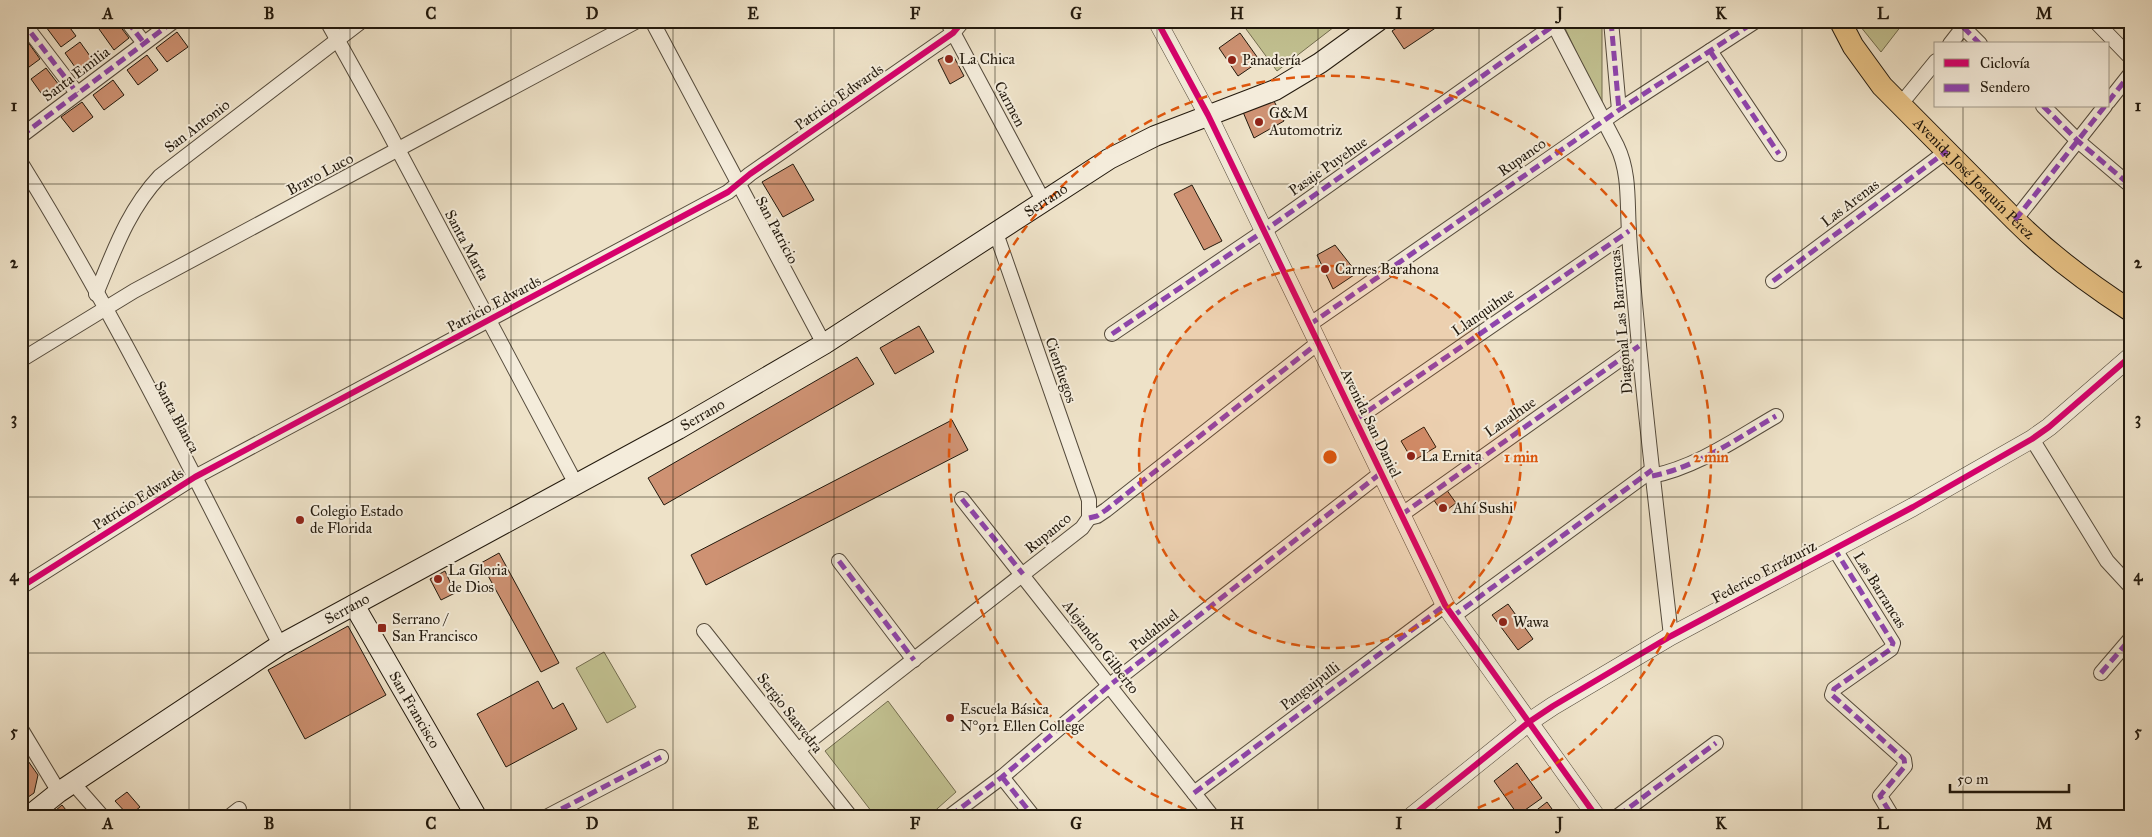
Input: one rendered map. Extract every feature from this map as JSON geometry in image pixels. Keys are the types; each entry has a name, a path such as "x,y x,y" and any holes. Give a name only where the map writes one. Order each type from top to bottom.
{"main road":[{"name":"Serrano","path":"29,816 66,788 280,645 702,416 824,344 1124,151 1208,115 1258,98 1288,83 1378,21"},
{"name":"Avenida José Joaquín Pérez","path":"1840,21 1866,65 1900,105 2014,220 2071,269 2131,311"},
{"name":"San Francisco","path":"354,605 476,816"}],"street":[{"path":"22,21 77,92"},
{"path":"127,21 144,43"},
{"name":"Santa Emilia","path":"21,136 77,92 174,21"},
{"name":"Santa Marta","path":"327,21 576,484"},
{"name":"San Antonio","path":"96,294 131,213 147,190 160,176 362,21"},
{"name":"Bravo Luco","path":"21,360 134,291 398,151 637,21"},
{"name":"San Patricio","path":"652,21 824,344"},
{"name":"Patricio Edwards","path":"21,587 195,477 728,192 950,27 963,21"},
{"name":"Avenida San Daniel","path":"1158,21 1208,115 1449,611 1596,816"},
{"path":"1611,21 1619,110"},
{"name":"Rupanco","path":"1309,325 1619,110 1756,21"},
{"path":"2095,21 2131,58"},
{"name":"Diagonal Las Barrancas","path":"1555,23 1623,158 1626,172 1628,232 1639,346 1672,636"},
{"name":"Pasaje Puyehue","path":"1112,334 1264,231 1555,23"},
{"path":"1952,42 1965,24 1978,42"},
{"name":"Carmen","path":"950,27 1044,202"},
{"path":"1710,51 1779,154"},
{"path":"1900,105 1934,63"},
{"path":"2110,99 2131,73"},
{"path":"2045,108 2078,141 2131,186"},
{"path":"2014,220 2103,108"},
{"name":"Las Arenas","path":"1773,281 1947,151"},
{"name":"Santa Blanca","path":"21,163 105,309 195,477 280,645"},
{"name":"Llanquihue","path":"1355,420 1628,232"},
{"name":"Cienfuegos","path":"996,233 1089,500 1089,518"},
{"name":"Rupanco","path":"798,750 1082,528 1089,518 1106,510 1318,343"},
{"name":"Lanalhue","path":"1401,515 1639,346"},
{"name":"Federico Errázuriz","path":"1417,814 1529,722 1672,636 1913,507 2032,439 2049,427 2131,356"},
{"name":"Panguipulli","path":"1194,793 1449,611 1652,473 1669,472 1691,464 1776,416"},
{"path":"2032,439 2107,561 2131,587"},
{"name":"Pudahuel","path":"950,816 1002,777 1110,685 1381,473"},
{"name":"Alejandro Gilberto","path":"962,499 1212,816"},
{"name":"Las Barrancas","path":"1834,548 1893,643 1891,649 1834,689 1832,694 1904,759 1905,766 1880,796 1892,816"},
{"path":"839,561 914,660"},
{"name":"Sergio Saavedra","path":"704,631 850,816"},
{"path":"2101,673 2131,638"},
{"path":"21,729 66,788 102,816"},
{"path":"1618,816 1716,744"},
{"path":"548,816 661,757"},
{"path":"1002,777 1032,816"}],"shaded area":[{"path":"1256,21 1330,21 1334,27 1277,71 1246,29"},
{"path":"1572,21 1602,21 1602,107 1564,26"},
{"path":"1856,21 1905,21 1881,52"},
{"path":"604,652 636,707 607,723 576,668"},
{"path":"888,701 956,792 929,816 875,816 825,751"}],"building":[{"path":"53,21 65,21 76,36 61,47 46,27"},
{"path":"109,21 116,21 129,38 114,50 99,29"},
{"path":"1407,21 1446,21 1404,49 1392,31"},
{"path":"177,32 188,47 167,62 156,48"},
{"path":"1240,33 1260,61 1238,76 1219,48"},
{"path":"25,38 40,59 25,70 21,64 21,40"},
{"path":"80,42 95,63 80,74 65,53"},
{"path":"147,55 158,70 138,85 127,70"},
{"path":"944,57 954,57 964,76 950,84 938,60"},
{"path":"46,68 62,89 46,100 31,79"},
{"path":"113,80 124,95 104,110 93,95"},
{"path":"1274,101 1284,121 1254,138 1243,112"},
{"path":"82,102 93,117 73,132 61,117"},
{"path":"793,164 814,200 783,217 762,182"},
{"path":"1192,185 1222,241 1204,250 1174,194"},
{"path":"1335,245 1357,273 1333,289 1317,255"},
{"path":"919,326 934,352 895,374 880,348"},
{"path":"857,357 874,384 664,505 648,478"},
{"path":"952,420 968,450 706,585 691,555"},
{"path":"1424,427 1436,447 1413,461 1401,441"},
{"path":"1446,489 1456,503 1443,513 1433,499"},
{"path":"499,553 559,663 541,672 481,563"},
{"path":"445,571 455,593 441,600 430,579"},
{"path":"1508,604 1533,639 1518,650 1492,615"},
{"path":"348,626 386,695 305,739 268,670"},
{"path":"538,681 553,709 563,703 577,729 506,767 477,714"},
{"path":"21,751 38,775 34,793 21,802"},
{"path":"1517,763 1542,798 1518,815 1494,781"},
{"path":"127,792 140,807 129,816 115,801"},
{"path":"1547,802 1557,816 1529,816"},
{"path":"62,805 70,815 49,816"}],"marked path":[{"path":"22,21 77,93"},
{"path":"127,21 144,43"},
{"path":"21,136 174,21"},
{"path":"1112,334 1264,231 1560,21"},
{"path":"1611,21 1619,110"},
{"path":"1309,325 1619,110 1756,21"},
{"path":"1963,27 1978,42"},
{"path":"1710,51 1779,154"},
{"path":"2110,99 2131,73"},
{"path":"2045,108 2078,141 2131,186"},
{"path":"2015,220 2103,108"},
{"path":"1773,281 1947,151"},
{"path":"1355,420 1629,231"},
{"path":"1089,518 1097,516 1106,510 1318,343"},
{"path":"1401,515 1639,346"},
{"path":"1652,476 1669,472 1700,459 1776,416"},
{"path":"1452,617 1652,470"},
{"path":"950,816 1002,777 1110,685 1381,473"},
{"path":"962,499 1023,574"},
{"path":"1834,548 1893,643 1891,649 1834,689 1832,695 1904,759 1905,766 1880,796 1892,816"},
{"path":"839,561 914,660"},
{"path":"1194,793 1445,605"},
{"path":"2101,673 2131,638"},
{"path":"1618,816 1716,743"},
{"path":"548,816 661,757"},
{"path":"1002,777 1033,816"}],"cycle path":[{"path":"21,587 195,477 728,192 750,174 953,33 963,21"},
{"path":"1157,21 1208,115 1445,605 1596,816"},
{"path":"1412,816 1529,722 1553,706 1671,636 1913,507 2032,439 2049,427 2131,356"}],"place":[{"name":"La Chica","path":"949,59"},
{"name":"Panadería","path":"1232,60"},
{"name":"G&M Automotriz","path":"1259,122"},
{"name":"Carnes Barahona","path":"1325,269"},
{"name":"La Ernita","path":"1411,456"},
{"name":"Ahí Sushi","path":"1443,508"},
{"name":"Colegio Estado de Florida","path":"300,520"},
{"name":"La Gloria de Dios","path":"438,579"},
{"name":"Wawa","path":"1503,622"},
{"name":"Serrano / San Francisco","path":"382,628"},
{"name":"Escuela Básica N°912 Ellen College","path":"950,718"}]}
